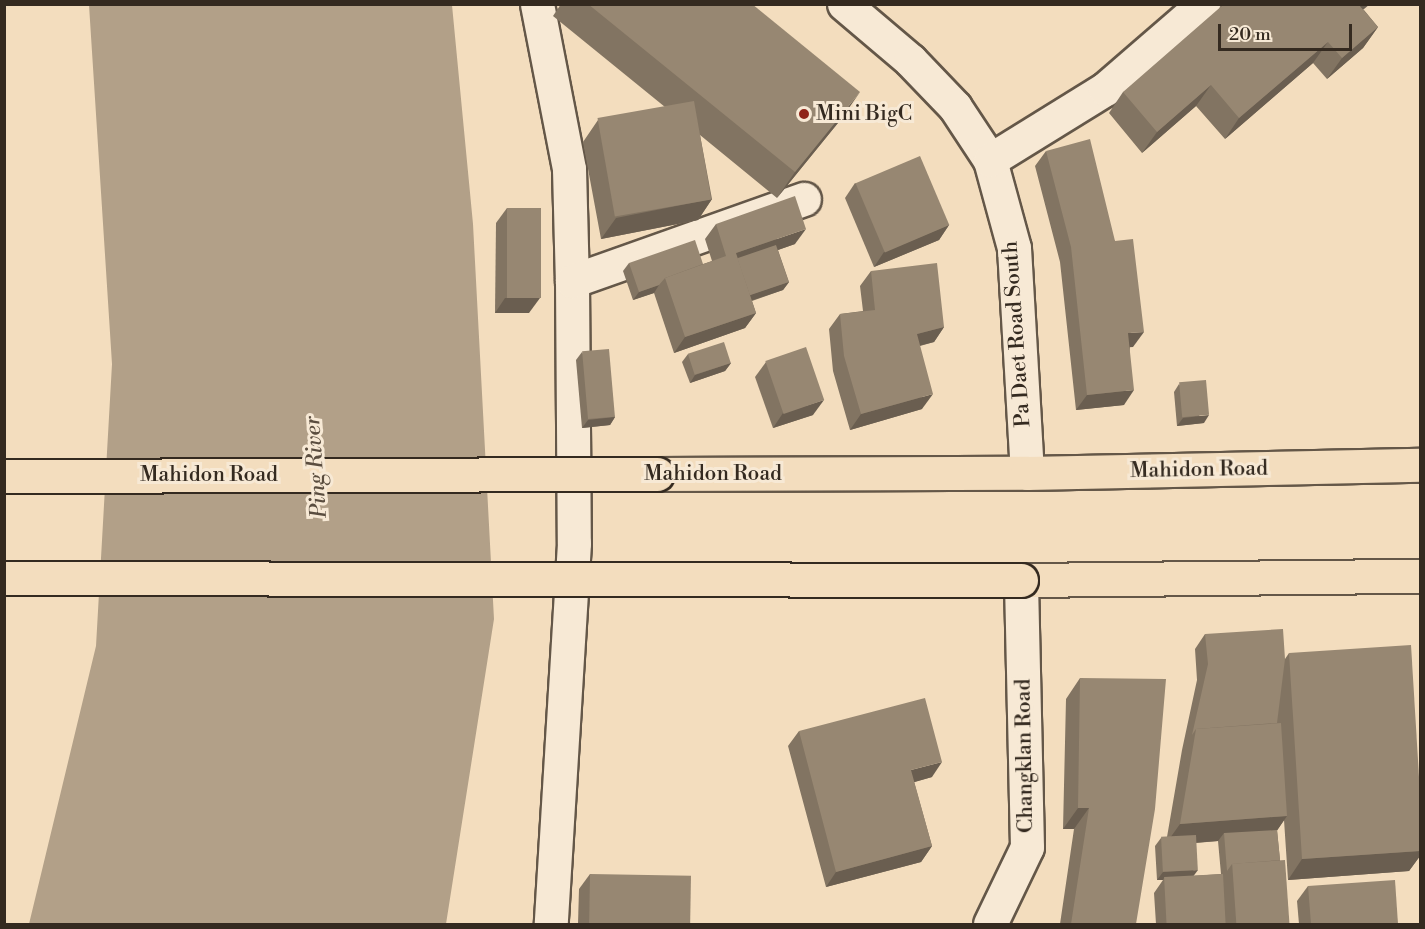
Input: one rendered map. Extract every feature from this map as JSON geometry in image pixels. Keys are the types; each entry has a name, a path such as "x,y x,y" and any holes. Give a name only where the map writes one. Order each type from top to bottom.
{"main road":[{"name":"Mahidon Road","path":"4,476 1027,473 1420,465"},
{"path":"4,578 1021,580 1420,576"}],"street":[{"path":"537,4 570,169 572,281 574,543 551,924"},
{"name":"Pa Daet Road South","path":"844,4 910,60 955,107 990,160 1014,248 1027,473"},
{"path":"990,160 1105,88 1203,4"},
{"path":"572,281 804,199"},
{"name":"Changklan Road","path":"990,924 1027,847 1021,580"}],"water":[{"name":"Ping River","path":"89,5 452,5 473,224 494,619 446,924 29,924 96,646 112,364"}],"building":[{"path":"588,4 752,4 860,92 795,172"},
{"path":"1224,4 1360,4 1378,27 1342,58 1328,42 1239,118 1211,85 1157,132 1123,92"},
{"path":"694,101 711,199 615,216 597,118"},
{"path":"1090,139 1115,241 1133,239 1144,332 1128,333 1134,390 1087,395 1071,247 1046,151"},
{"path":"920,156 949,225 885,252 856,183"},
{"path":"795,196 806,229 736,253 756,313 685,337 665,278 726,256 716,224"},
{"path":"507,208 541,208 541,298 507,298"},
{"path":"695,240 703,264 665,278 659,285 639,292 629,263"},
{"path":"776,245 789,282 750,295 737,258"},
{"path":"937,263 944,327 917,334 933,394 861,414 844,356 840,314 875,310 871,271"},
{"path":"724,342 731,363 695,375 688,354"},
{"path":"806,347 824,400 784,414 765,361"},
{"path":"609,349 615,417 588,419 582,351"},
{"path":"1206,380 1209,415 1182,417 1179,382"},
{"path":"1283,629 1285,659 1277,723 1196,729 1192,735 1208,664 1205,634"},
{"path":"1411,645 1420,793 1420,851 1302,859 1289,653"},
{"path":"1080,678 1166,679 1155,809 1136,924 1071,924 1089,808 1078,808"},
{"path":"925,698 942,762 911,770 932,846 836,872 799,731"},
{"path":"1281,723 1287,816 1180,824 1196,729"},
{"path":"1277,830 1280,860 1232,864 1227,871 1224,833"},
{"path":"1196,835 1198,870 1163,872 1161,837"},
{"path":"1285,860 1289,924 1236,924 1232,864"},
{"path":"590,874 691,876 690,924 589,924"},
{"path":"1223,874 1226,924 1167,924 1164,877"},
{"path":"1395,880 1398,924 1311,924 1308,886"}],"place":[{"name":"Mini BigC","path":"804,114"}]}
